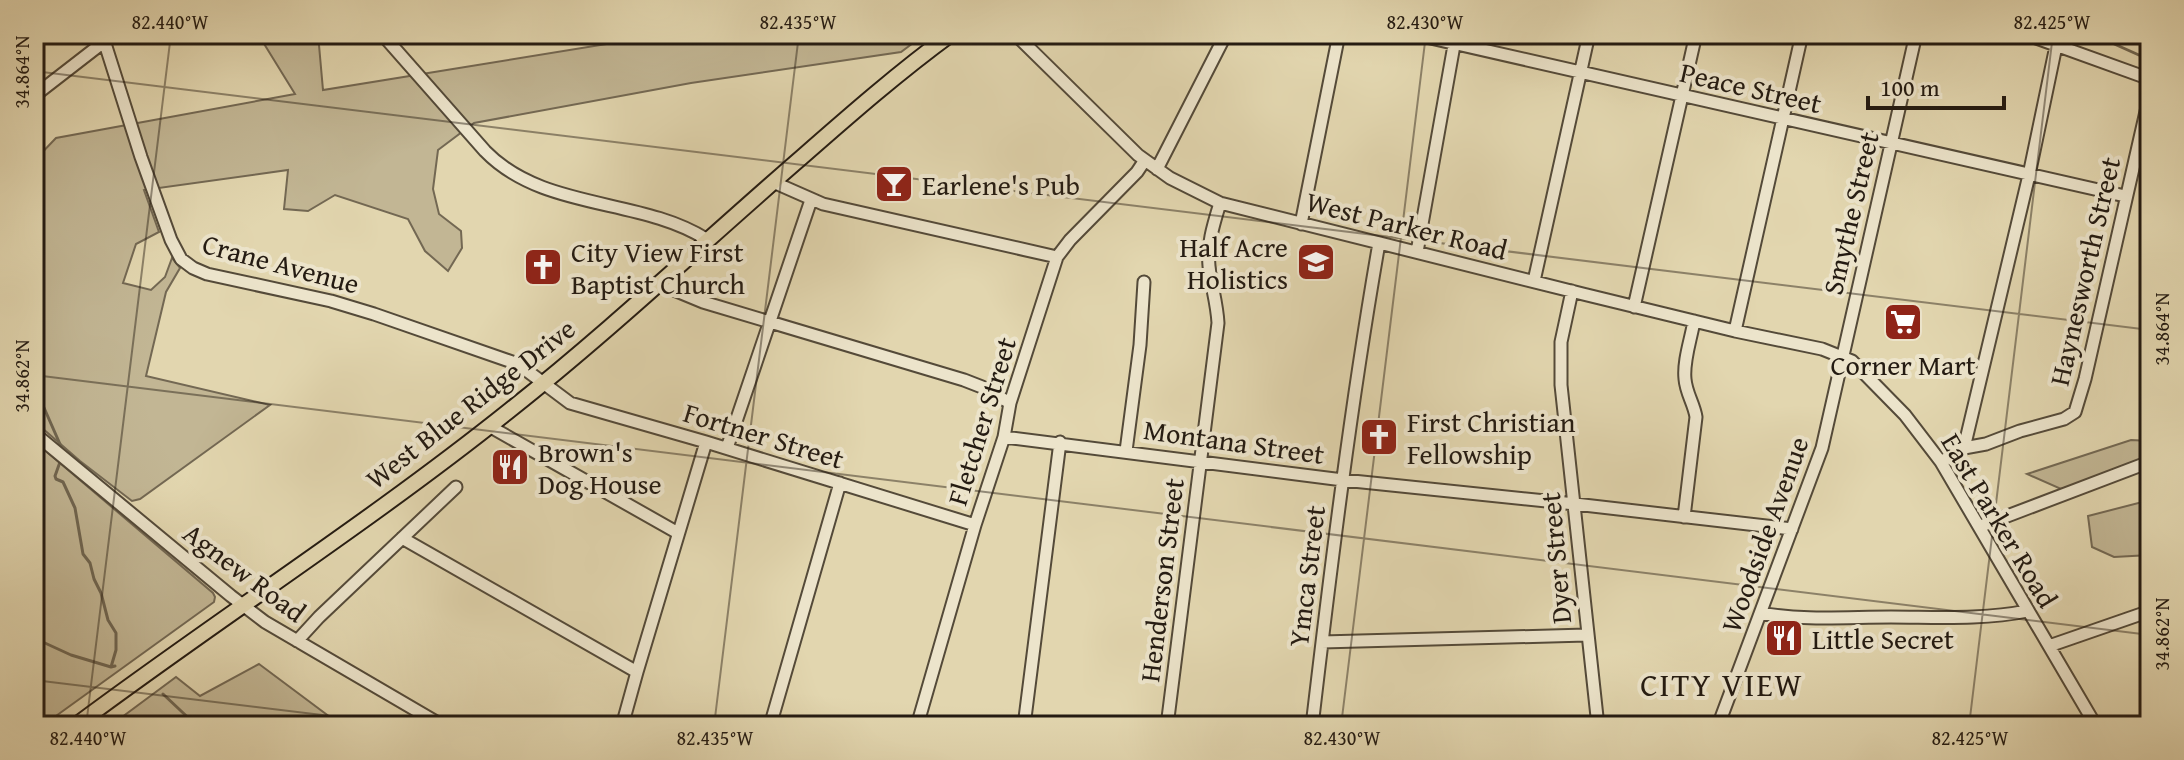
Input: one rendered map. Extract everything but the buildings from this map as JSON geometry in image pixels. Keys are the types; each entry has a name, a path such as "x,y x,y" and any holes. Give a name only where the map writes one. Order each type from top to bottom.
{"main road":[{"name":"West Blue Ridge Drive","path":"75,726 489,426 663,280 882,87 951,34"}],"street":[{"path":"382,34 503,168 543,188 651,217 706,239"},
{"name":"West Parker Road","path":"1015,34 1119,139 1157,169 1220,203 1634,307 1842,355"},
{"path":"1157,169 1226,34"},
{"path":"1301,224 1339,34"},
{"name":"Peace Street","path":"1413,34 1455,39 1682,96 2125,196"},
{"path":"1534,281 1589,34"},
{"path":"1634,307 1696,34"},
{"path":"1735,331 1802,34"},
{"name":"Smythe Street","path":"1842,355 1916,34"},
{"path":"2025,34 2150,79"},
{"path":"34,96 104,38"},
{"name":"Crane Avenue","path":"104,38 171,240 187,264 207,274 331,301 374,314 506,359 543,383"},
{"path":"1417,252 1455,39"},
{"path":"1964,448 2029,175 2056,46"},
{"name":"Haynesworth Street","path":"1941,462 1964,448 2064,419 2075,412 2150,94"},
{"name":"Fletcher Street","path":"917,726 975,525 1004,437 1010,403 1057,257 1145,160"},
{"path":"773,182 811,200 1057,257"},
{"path":"727,448 811,200"},
{"name":"Henderson Street","path":"1167,726 1218,323 1209,250 1220,203"},
{"name":"Ymca Street","path":"1312,726 1343,480 1379,243"},
{"path":"663,280 674,290 703,302 964,380 1010,403"},
{"path":"1126,451 1140,345 1144,282"},
{"name":"Dyer Street","path":"1572,291 1561,342 1560,369 1598,726"},
{"path":"1684,517 1696,417 1685,371 1694,321"},
{"name":"East Parker Road","path":"1842,355 1862,369 1905,415 1941,462 2096,726"},
{"name":"Woodside Avenue","path":"1718,726 1822,448 1842,355"},
{"name":"Fortner Street","path":"543,383 570,403 975,525"},
{"path":"489,426 678,533"},
{"name":"Agnew Road","path":"34,433 243,605 297,641 443,726"},
{"name":"Montana Street","path":"1004,437 1343,480 1792,529"},
{"path":"622,726 706,442"},
{"path":"1024,726 1060,442"},
{"path":"1981,526 2144,464"},
{"path":"770,726 840,483"},
{"path":"297,641 456,487"},
{"path":"402,538 637,672"},
{"path":"1761,613 1809,617 1958,617 2004,616 2027,611"},
{"path":"2049,646 2150,611"},
{"path":"1322,642 1586,635"}],"shaded area":[{"path":"258,34 318,34 323,90 668,34 925,34 901,52 691,83 474,123 438,150 433,189 439,214 461,231 462,248 448,271 425,251 408,219 335,195 308,211 284,209 288,170 144,190 159,232 136,244 123,283 151,290 165,277 172,258 180,268 166,292 146,376 270,405 140,499 132,501 34,421 34,161 56,138 295,94"},
{"path":"2131,440 2150,441 2150,462 2061,489 2027,474"},
{"path":"34,441 215,597 214,602 42,726 34,726"},
{"path":"2150,500 2150,555 2114,557 2092,547 2088,516"},
{"path":"259,664 342,726 110,726 176,677 200,696"}],"waterway":[{"path":"2092,34 2150,60"},
{"path":"34,385 63,451"},
{"path":"60,462 55,476 63,482 75,508 83,554 90,563 108,620 116,633 116,650 111,667"},
{"path":"34,638 71,655 115,666"},
{"path":"163,694 197,726"}],"place":[{"name":"Earlene's Pub","path":"894,184"},
{"name":"Half Acre Holistics","path":"1316,262"},
{"name":"City View First Baptist Church","path":"543,267"},
{"name":"Corner Mart","path":"1903,322"},
{"name":"First Christian Fellowship","path":"1379,437"},
{"name":"Brown's Dog House","path":"510,467"},
{"name":"Little Secret","path":"1784,638"}],"district":[{"name":"CITY VIEW","path":"1722,684"}]}
